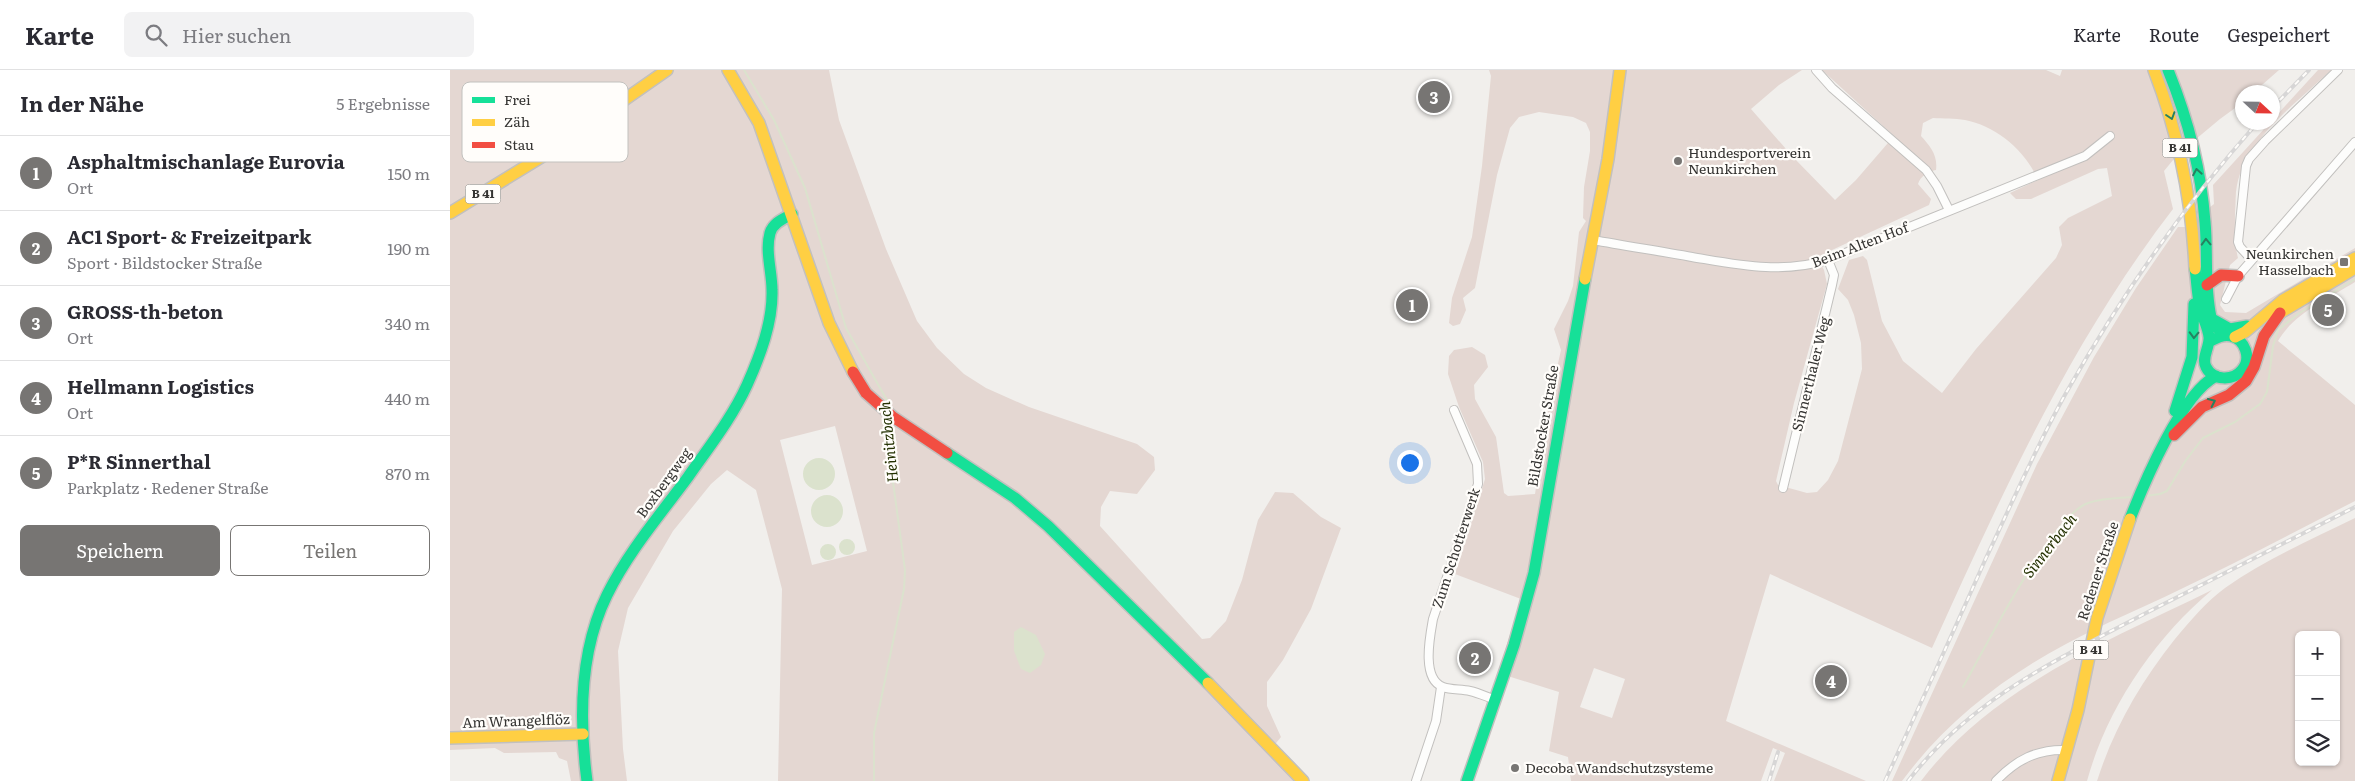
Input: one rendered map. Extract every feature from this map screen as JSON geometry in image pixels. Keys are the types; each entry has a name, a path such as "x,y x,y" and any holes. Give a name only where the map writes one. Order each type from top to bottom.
{"main road":[{"path":"728,70 765,138 829,323 847,361 866,393 893,417 1015,498 1048,526 1232,707 1303,781"},
{"name":"Bildstocker Straße","path":"1467,781 1514,646 1534,573 1570,359 1616,110 1620,70"},
{"name":"B 41","path":"2154,70 2172,118 2185,165 2191,199 2199,303 2210,342 2204,354 2206,366"},
{"name":"B 41","path":"2168,70 2186,123 2195,160 2205,220 2207,285 2212,317 2218,330 2245,346"},
{"name":"B 41","path":"628,97 664,72"},
{"name":"B 41","path":"450,213 533,162"},
{"name":"Boxbergweg","path":"587,781 584,734 589,648 599,613 614,581 715,439 742,396 759,356 773,297 770,237 774,227 792,214"},
{"path":"2212,317 2223,326 2237,329 2246,327 2283,300 2355,258"},
{"path":"2206,264 2220,275"},
{"name":"B 41","path":"2175,411 2192,357 2195,268"},
{"path":"2206,366 2216,376 2229,378 2241,372 2247,359 2245,346 2253,333 2280,313 2355,268"},
{"path":"2207,285 2211,279 2220,275 2238,276"},
{"path":"2210,342 2217,337 2245,332 2265,313"},
{"path":"2164,446 2192,415 2202,407 2229,395 2246,382 2254,368 2264,336 2280,313"},
{"name":"Redener Straße","path":"2155,460 2161,435 2175,411 2201,378 2206,366"},
{"name":"Redener Straße","path":"2058,781 2079,704 2097,620 2114,563 2134,508 2155,460 2196,393 2210,378 2216,376"},
{"name":"Am Wrangelflöz","path":"450,738 584,734"}],"street":[{"path":"1816,70 1832,88 1926,170 1937,186 1949,210"},
{"path":"2252,260 2238,242 2246,166 2249,159 2338,70"},
{"name":"Beim Alten Hof","path":"1593,240 1749,267 1776,269 1810,265 1828,260 1866,243 2085,156 2110,136"},
{"path":"2226,299 2238,276 2355,142"},
{"name":"Sinnerthaler Weg","path":"1783,488 1832,285 1834,274 1828,260"},
{"name":"Zum Schotterwerk","path":"1441,686 1435,682 1431,673 1428,642 1438,601 1478,484 1477,464 1454,410"},
{"path":"1416,781 1436,721 1441,686 1468,691 1496,700"},
{"path":"1996,781 2019,761 2033,754 2050,750 2066,750"}],"shaded area":[{"path":"450,70 829,70 839,120 886,249 917,321 937,348 964,374 986,388 1029,407 1137,444 1154,457 1155,470 1137,494 1110,491 1101,507 1100,526 1202,639 1210,638 1226,621 1242,580 1258,520 1275,492 1293,493 1321,517 1341,528 1311,609 1283,660 1267,682 1267,706 1281,737 1268,753 1294,781 778,781 782,589 756,490 727,470 711,484 673,531 628,608 618,651 623,749 627,781 571,781 567,761 559,758 556,752 504,753 495,748 450,750","holes":["835,426 867,551 812,565 780,440"]},
{"path":"1489,70 1802,70 1779,85 1751,109 1793,157 1835,200 1856,180 1894,136 1822,70 2046,70 2060,76 2062,70 2279,70 2262,85 2235,85 2235,108 2178,154 2164,171 2173,209 2101,313 2040,421 1985,533 1932,648 1770,574 1726,721 1866,781 1774,781 1785,753 1773,748 1761,781 1571,781 1568,757 1549,751 1559,692 1498,673 1521,599 1455,574 1485,479 1483,462 1459,407 1448,374 1449,356 1454,350 1472,347 1485,355 1488,367 1474,385 1475,399 1496,437 1504,493 1508,496 1535,494 1548,408 1561,350 1554,329 1573,286 1579,232 1586,221 1583,218 1584,187 1590,151 1590,132 1586,123 1573,117 1539,112 1519,117 1510,128 1497,175 1475,288 1463,298 1466,310 1460,324 1453,326 1449,323 1452,298 1472,237 1482,166 1491,76","holes":["1933,118 1961,119 1977,123 1999,134 2018,150 2033,169 2038,180 2010,193 2016,199 2031,199 2098,169 2107,168 2112,196 2068,218 2059,227 2062,245 2056,258 1976,349 1942,393 1903,361 1882,321 1867,260 1863,256 1849,260 1838,289 1848,300 1854,315 1861,343 1862,369 1838,461 1828,480 1817,492 1807,493 1778,485 1776,481 1794,403 1827,284 1824,270 1817,257 1929,205 1931,199 1918,184 1923,176 1936,170 1936,160 1935,155 1921,136 1923,123","1594,668 1625,679 1612,718 1580,707"]},
{"path":"2318,70 2331,70 2280,117 2280,112"},
{"path":"2263,130 2268,130 2251,152 2237,185 2235,235 2238,258 2230,265 2220,305 2225,312 2246,313 2355,248 2355,282 2302,315 2293,322 2278,341 2355,405 2355,501 2042,657 1997,687 1956,721 1902,781 1892,781 2037,464 2094,357 2136,288 2178,227 2185,227 2214,204 2213,185"},
{"path":"819,458 825,459 830,463 834,468 834,480 830,485 825,489 819,490 813,489 808,485 804,480 803,474 804,468 808,463 813,459"},
{"path":"827,495 833,496 838,500 842,505 842,517 838,522 833,526 827,527 821,526 816,522 812,517 811,511 812,505 816,500 821,496"},
{"path":"2355,518 2355,781 2097,781 2111,743 2129,707 2150,672 2175,639 2198,612 2218,593 2256,568"},
{"path":"847,539 853,541 855,547 853,553 847,555 841,553 839,547 841,541"},
{"path":"828,544 834,546 836,552 834,558 828,560 822,558 820,552 822,546"},
{"path":"2212,590 2171,630 2135,676 2107,727 2087,781 1921,781 1950,748 1982,718 2017,692 2093,648"},
{"path":"1021,627 1036,635 1045,654 1041,665 1030,673 1021,669 1014,651 1014,632"}],"waterway":[{"name":"Heinitzbach","path":"744,70 774,120 805,188 846,328 888,402 887,406"},
{"name":"Sinnerbach","path":"2145,496 2167,491 2186,460 2203,438 2235,422 2260,404 2267,392 2273,346 2278,330 2298,314 2355,279"},
{"name":"Heinitzbach","path":"874,781 874,733 904,589 905,570 884,416"},
{"name":"Sinnerbach","path":"1963,687 2002,616 2038,557 2056,532 2073,513 2088,503 2104,499 2133,497"}],"railway":[{"path":"2280,100 2309,70"},
{"path":"1885,781 2024,475 2066,393 2109,321 2155,252 2179,219 2251,130"},
{"path":"1908,781 1933,752 1960,726 1988,703 2018,683 2049,664 2148,612 2355,507"},
{"path":"1769,781 1778,752"}],"traffic: fast":[{"path":"2168,70 2182,107 2197,164 2206,234 2208,293 2211,317"},
{"path":"587,781 582,710 586,663 598,617 615,579 645,534 720,432 747,385 761,351 772,302 772,283 768,254 770,233 776,224 792,214"},
{"path":"2195,269 2199,302 2209,337 2204,360 2206,367 2213,375 2223,378 2234,376 2242,370 2245,366 2247,355 2240,341 2231,336 2225,336 2209,342"},
{"path":"1467,781 1514,645 1534,573 1585,279"},
{"path":"2175,411 2192,357 2194,304"},
{"path":"2211,317 2219,330 2226,335"},
{"path":"2214,320 2230,329 2247,326"},
{"path":"2130,519 2165,440 2190,400 2216,376"},
{"path":"947,453 1015,498 1048,526 1208,683"}],"traffic: slow":[{"path":"628,97 667,70"},
{"path":"728,70 759,123 829,323 853,372"},
{"path":"1585,279 1608,159 1620,70"},
{"path":"2154,70 2171,119 2183,168 2191,218 2195,269"},
{"path":"450,213 533,162"},
{"path":"2235,337 2245,332 2283,300 2355,258"},
{"path":"2275,316 2355,268"},
{"path":"2058,781 2078,710 2097,618 2130,519"},
{"path":"1208,683 1303,781"},
{"path":"450,738 583,734"}],"traffic: jam":[{"path":"2207,285 2221,275 2238,276"},
{"path":"2174,435 2202,407 2229,395 2246,381 2254,367 2264,336 2280,313"},
{"path":"853,372 866,393 893,417 947,453"}],"place":[{"name":"GROSS-th-beton","path":"1434,97"},
{"name":"Hundesportverein Neunkirchen","path":"1678,161"},
{"name":"Neunkirchen Hasselbach","path":"2344,262"},
{"name":"Asphaltmischanlage Eurovia","path":"1412,305"},
{"name":"P*R Sinnerthal","path":"2328,310"},
{"name":"AC1 Sport- & Freizeitpark","path":"1475,658"},
{"name":"Hellmann Logistics","path":"1831,681"},
{"name":"Decoba Wandschutzsysteme","path":"1515,768"}]}
